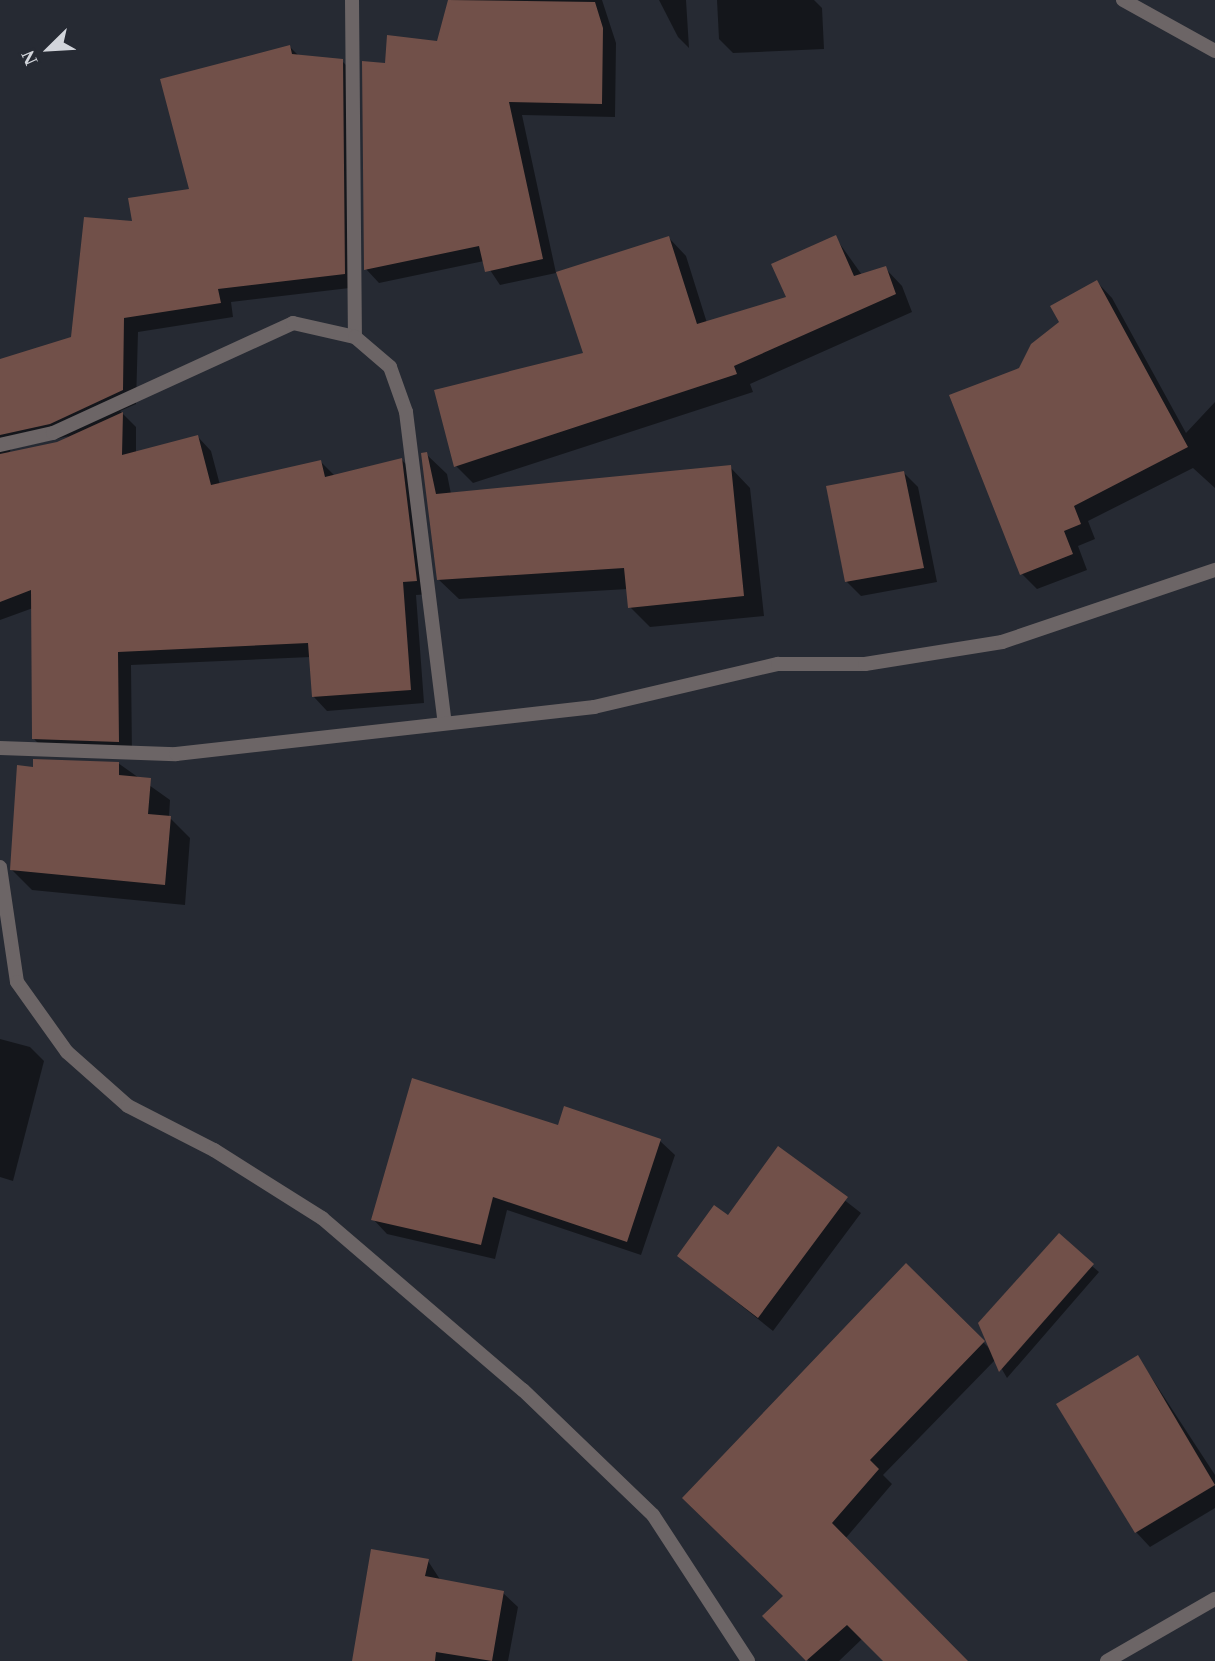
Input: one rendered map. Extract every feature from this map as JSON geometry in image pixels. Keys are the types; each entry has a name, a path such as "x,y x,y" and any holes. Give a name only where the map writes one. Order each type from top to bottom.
{"street":[{"path":"352,0 355,337"},
{"path":"1123,0 1215,51"},
{"path":"0,445 53,433 293,323 355,337 390,367 406,412 445,723"},
{"path":"0,748 176,754 594,708 779,664 865,664 1002,642 1215,570"},
{"path":"0,867 17,982 67,1052 128,1106 214,1150 322,1218 427,1314 523,1390 653,1515 748,1661"},
{"path":"1107,1661 1215,1599"}],"building":[{"path":"448,0 595,2 603,28 602,104 509,102 543,259 485,272 479,246 364,270 362,61 385,63 387,35 437,41"},
{"path":"290,45 292,54 343,59 345,274 218,289 221,303 124,318 123,390 50,424 0,435 0,359 71,337 84,217 132,221 128,198 189,189 160,79"},
{"path":"836,235 854,276 886,266 896,294 734,366 737,374 454,467 434,390 583,353 556,272 669,236 697,324 786,297 771,264"},
{"path":"1097,280 1188,447 1074,506 1081,524 1064,531 1073,554 1020,575 949,395 1019,368 1031,344 1059,322 1050,306"},
{"path":"123,412 122,455 198,435 211,485 321,460 325,477 402,458 417,581 403,582 411,690 312,697 308,643 118,652 119,742 32,739 31,590 0,602 0,454 57,442"},
{"path":"427,452 436,494 731,465 744,596 628,608 624,568 437,580 421,453"},
{"path":"904,471 924,568 845,582 826,486"},
{"path":"33,759 119,762 119,775 151,778 148,814 171,816 165,885 10,870 17,765 33,767"},
{"path":"412,1078 558,1125 564,1106 661,1139 627,1242 493,1197 481,1245 371,1220"},
{"path":"778,1146 848,1197 758,1318 677,1256 714,1205 728,1215"},
{"path":"1059,1233 1094,1264 999,1372 978,1323"},
{"path":"906,1263 985,1341 870,1460 879,1469 832,1523 968,1661 883,1661 847,1625 806,1661 762,1616 783,1596 682,1498"},
{"path":"1138,1355 1215,1485 1135,1533 1056,1404"},
{"path":"371,1549 429,1559 425,1576 504,1591 492,1661 436,1652 435,1661 352,1661"}]}
